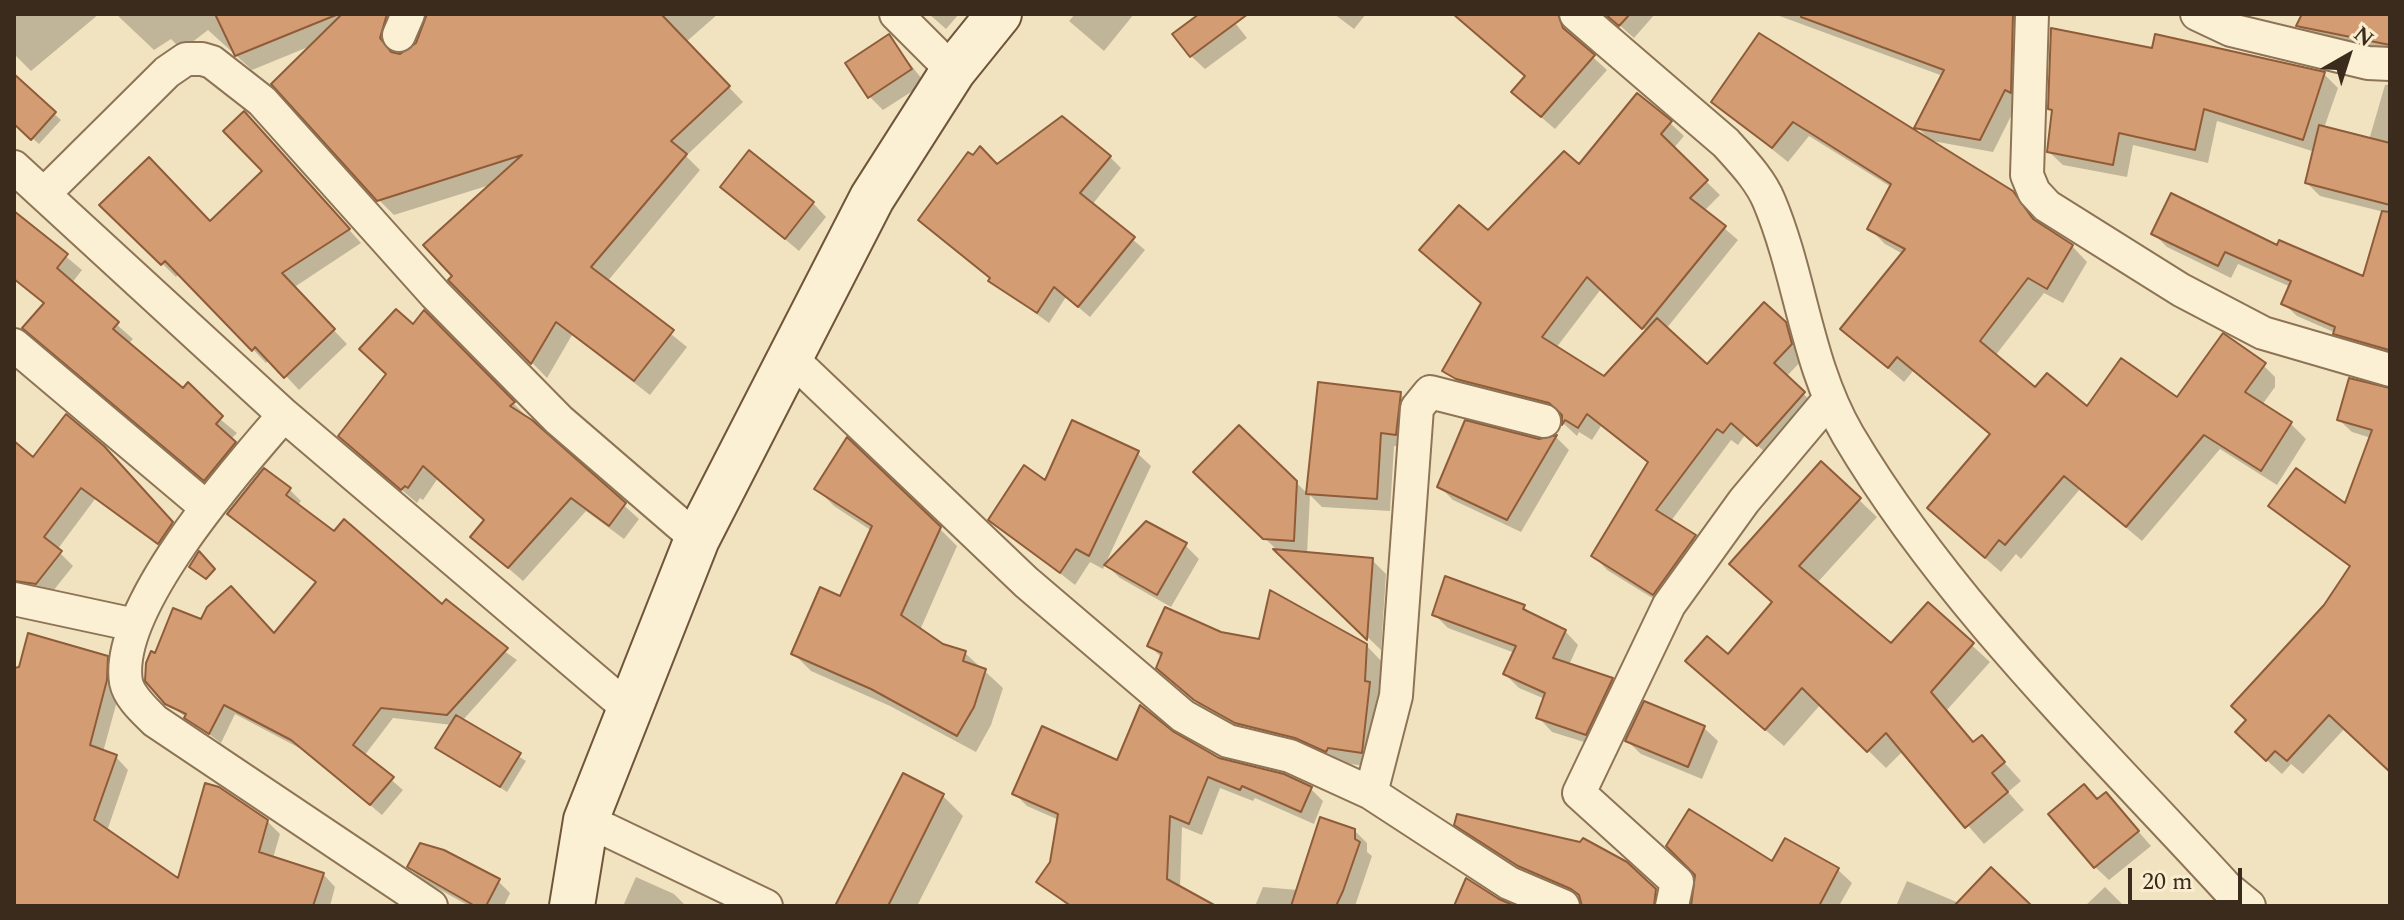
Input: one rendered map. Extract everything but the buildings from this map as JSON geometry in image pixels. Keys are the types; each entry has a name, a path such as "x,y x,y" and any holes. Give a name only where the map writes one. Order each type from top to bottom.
{"street":[{"path":"896,14 953,71"},
{"path":"572,906 586,820 697,539 872,198 953,71 999,14"},
{"path":"1576,14 1726,143 1747,167 1769,199 1828,401 1867,467 1944,577 2231,900"},
{"path":"2032,14 2027,175 2034,192 2047,206 2181,290 2263,333 2390,370"},
{"path":"2197,14 2231,30 2368,63 2390,64"},
{"path":"44,194 167,72 186,59 212,62 262,101 435,294 559,420 697,539"},
{"path":"14,167 284,415 629,709"},
{"path":"14,345 207,508"},
{"path":"791,358 1026,582 1183,716 1228,741 1290,756 1371,793 1509,883 1563,906"},
{"path":"1371,793 1396,696 1417,408 1430,392 1544,421"},
{"path":"1672,906 1677,882 1579,793 1669,605 1744,501 1828,401"},
{"path":"284,415 207,508 135,625 126,682 136,701 155,721 431,906"},
{"path":"14,599 135,625"},
{"path":"586,820 766,906"}]}
